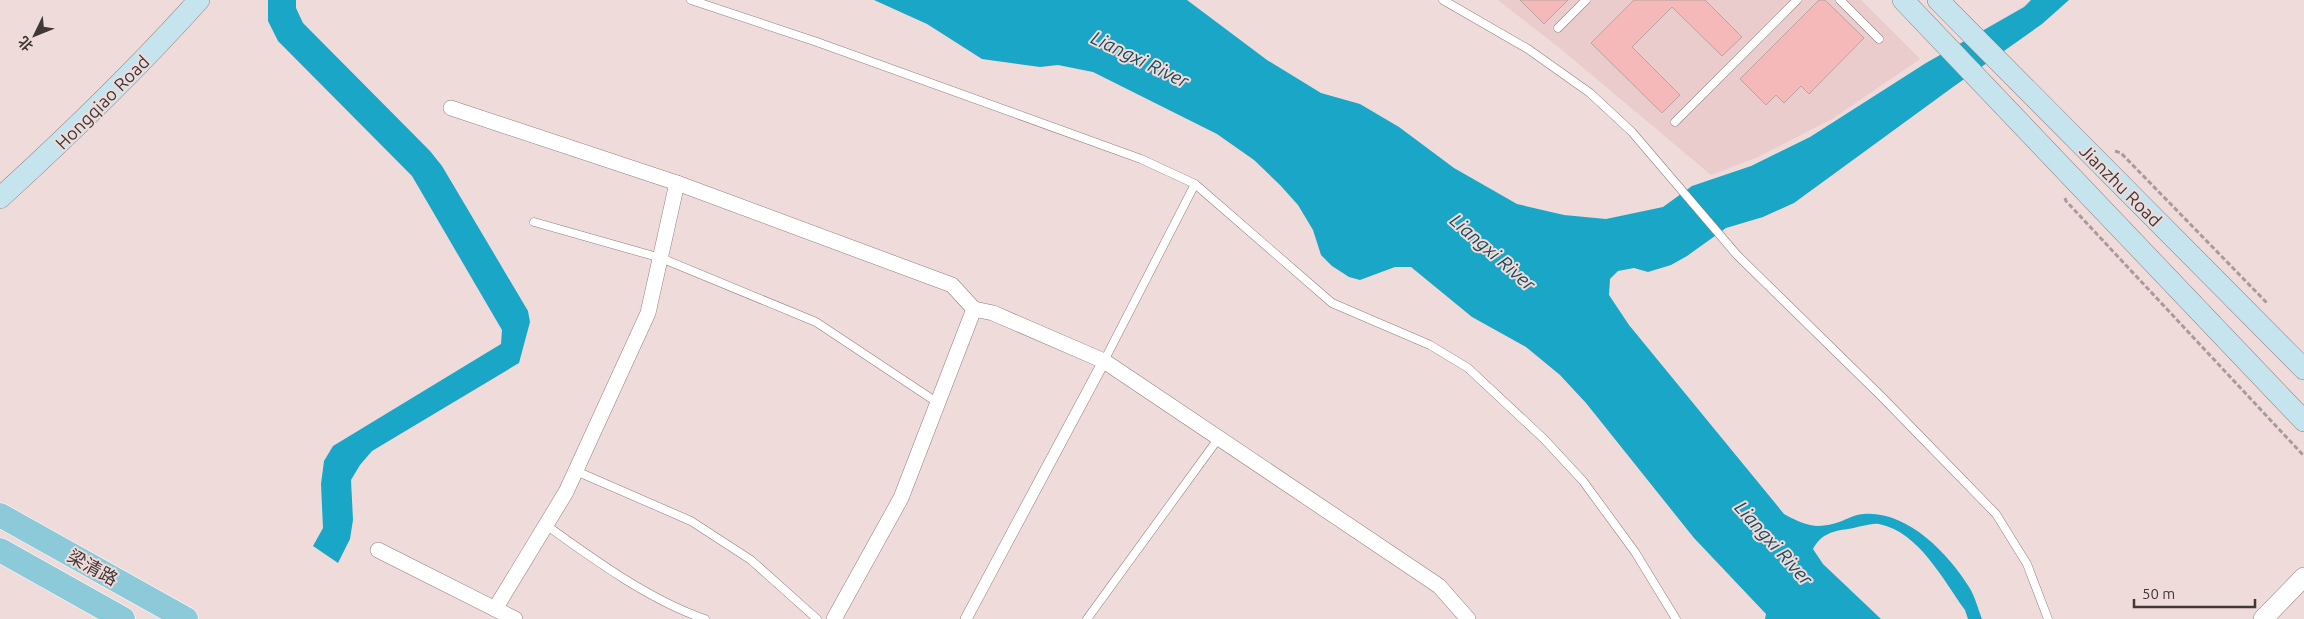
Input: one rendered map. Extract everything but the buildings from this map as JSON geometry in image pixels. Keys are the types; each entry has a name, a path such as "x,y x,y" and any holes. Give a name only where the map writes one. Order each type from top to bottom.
{"main road":[{"name":"Hongqiao Road","path":"0,198 83,122 158,46 199,0"},
{"name":"Jianzhu Road","path":"1903,0 1984,83 2304,422"},
{"name":"Jianzhu Road","path":"1938,0 2005,70 2304,369"},
{"name":"梁清路","path":"0,515 186,619"},
{"name":"梁清路","path":"0,550 123,619"}],"street":[{"path":"450,108 677,183 952,285 974,309 993,313 1104,361 1439,586 1468,619"},
{"path":"495,609 576,471 648,313 677,183"},
{"path":"834,619 902,498 974,309"},
{"path":"966,619 1104,361"},
{"path":"378,550 515,619"},
{"path":"2263,619 2304,577"}],"lane":[{"path":"690,0 826,46 1141,159 1195,184 1237,219 1303,280 1332,303 1430,345 1468,368 1544,439 1583,480 1635,552 1676,619"},
{"path":"1443,0 1528,49 1590,94 1632,132 1737,255 1882,397 1996,514 2027,564 2048,619"},
{"path":"1558,28 1586,0"},
{"path":"1675,122 1796,0"},
{"path":"1840,0 1879,39"},
{"path":"1104,361 1195,184"},
{"path":"534,222 660,258 816,322 938,403"},
{"path":"1087,619 1218,439"},
{"path":"576,471 691,521 751,560 817,619"},
{"path":"546,525 595,560 684,612 706,619"}],"path":[{"name":"Jianzhu Road","path":"2063,168 2066,201 2304,456"}],"shaded area":[{"path":"1498,0 1861,0 1920,59 1832,119 1758,157 1711,175 1562,50"}],"water":[{"path":"268,0 296,0 296,8 303,23 430,151 442,166 528,311 530,322 519,363 372,451 360,465 351,480 353,520 350,539 338,563 313,546 323,528 321,484 324,461 333,446 501,344 502,330 412,176 278,41 268,21"},
{"name":"Liangxi River","path":"874,0 1187,0 1267,60 1321,93 1360,104 1399,127 1454,168 1517,204 1564,215 1606,219 1663,207 1692,186 1751,166 1810,137 1926,63 2024,7 2031,0 2069,0 2042,24 1794,203 1763,217 1726,228 1671,265 1648,272 1634,268 1618,271 1610,279 1609,295 1629,325 1784,514 1805,524 1818,526 1833,524 1864,514 1880,515 1895,519 1924,536 1949,560 1973,594 1982,619 1968,619 1965,610 1939,572 1918,547 1893,529 1875,524 1832,532 1820,540 1813,549 1823,564 1881,619 1765,619 1766,614 1694,538 1586,403 1560,375 1526,347 1472,317 1411,267 1395,267 1360,280 1349,277 1332,266 1321,255 1313,230 1298,205 1280,185 1254,160 1217,134 1093,72 1058,65 1040,67 982,59 927,24"}]}
